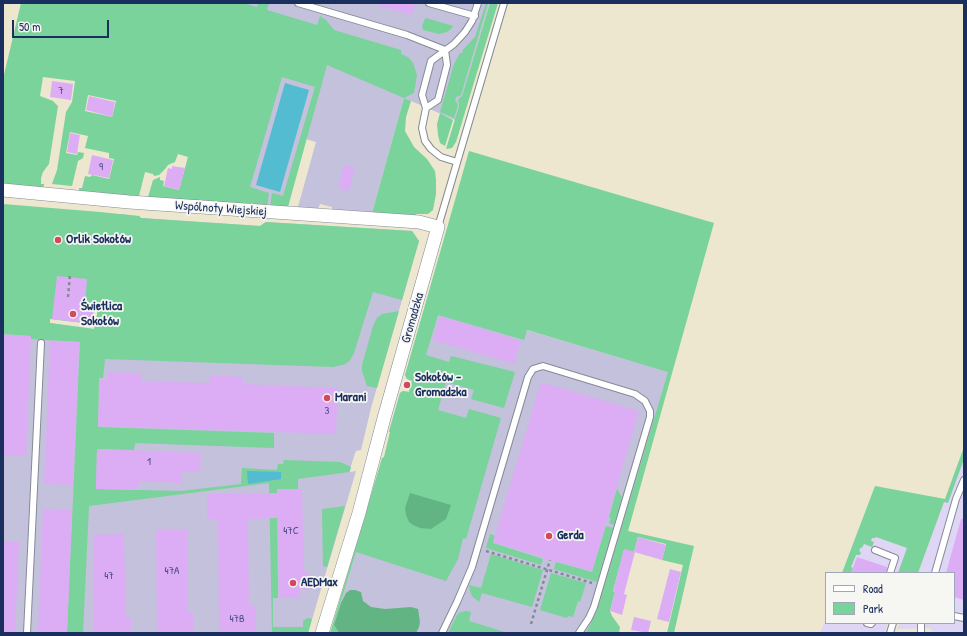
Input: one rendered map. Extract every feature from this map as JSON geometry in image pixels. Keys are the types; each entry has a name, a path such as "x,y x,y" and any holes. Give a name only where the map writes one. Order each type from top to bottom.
{"street":[{"name":"Wspólnoty Wiejskiej","path":"3,190 129,202 419,222 438,227"},
{"name":"Gromadzka","path":"322,633 359,513 386,410 438,227"}],"lane":[{"path":"298,3 407,35 444,50"},
{"path":"429,3 474,16"},
{"path":"457,162 441,157 431,149 425,141 422,128 426,108 422,95 431,61 454,44 466,32 474,16 478,3"},
{"name":"Gromadzka","path":"438,227 504,3"},
{"path":"426,108 438,100 447,65 444,50"},
{"path":"27,633 41,343"},
{"path":"442,633 466,583 478,548 528,377 534,369 540,367 547,367 635,394 645,401 650,412 650,417 601,585 592,612 578,633"},
{"path":"935,572 956,500 964,480"},
{"path":"875,550 896,558 890,572"}],"path":[{"path":"68,298 70,274"},
{"path":"478,548 601,585"},
{"path":"532,624 550,560"}],"shaded area":[{"path":"35,3 490,3 462,96 459,98 459,106 455,120 404,98 372,213 332,210 332,207 320,204 318,209 298,207 316,142 306,139 286,207 241,200 271,78"},
{"path":"120,214 139,216 141,218 260,226 266,222 412,231 419,241 371,408 361,450 356,451 351,466 350,472 356,471 308,633 3,633 3,329 50,323 94,329"},
{"path":"427,301 670,372 594,633 339,633 334,625 376,485 483,459 389,431 400,393 403,391 409,392 412,381 407,379 405,375"},
{"path":"964,447 964,633 933,633 930,628 897,629 900,624 955,624 955,572 918,572"},
{"path":"858,530 914,550 906,572 842,572"},
{"path":"825,620 825,624 888,624 884,633 820,633"}],"green space":[{"path":"21,3 244,3 257,7 258,3 269,3 267,10 317,25 320,16 326,20 334,30 401,50 401,54 408,57 413,63 417,75 414,93 404,98 327,65 288,207 270,208 272,193 283,196 315,87 282,77 250,187 269,193 267,207 150,199 148,197 153,180 160,177 160,180 164,181 163,186 179,190 188,157 178,154 175,162 168,165 159,175 154,176 153,174 145,172 139,196 79,192 79,188 82,188 85,176 90,177 92,175 109,179 114,159 109,158 109,153 85,148 88,136 70,132 66,153 77,155 78,152 84,153 83,158 78,161 72,186 52,184 57,170 66,112 72,102 75,81 43,77 40,96 53,101 58,106 49,164 43,172 41,178 41,184 44,184 44,186 41,188 3,186 3,79","holes":["88,95 116,101 112,117 85,111"]},
{"path":"486,3 488,3 461,95 456,97 455,100 458,105 454,118 440,112 454,64 460,53 463,53 462,51 475,37"},
{"path":"490,3 498,3 456,142 452,148 446,149 459,106 458,101 462,96"},
{"path":"426,18 453,27 447,32 439,34 423,30 422,26"},
{"path":"404,98 411,101 406,117 405,131 414,147 427,159 435,171 436,194 433,210 428,214 416,214 415,217 372,213"},
{"path":"440,113 453,120 445,146 440,143 438,135 437,124"},
{"path":"469,151 714,223 628,531 694,546 674,633 667,633 683,565 662,560 666,544 638,537 634,552 624,550 613,591 615,592 610,611 620,627 619,633 586,633 597,611 668,372 527,330 524,340 438,315 426,355 449,362 451,356 515,372 504,408 471,399 474,390 446,382 438,410 466,418 469,409 501,418 466,539 463,538 458,559 446,581 356,552 334,625 339,633 330,633 382,458 384,457 389,432 400,393 403,391 409,392 412,381 407,379 405,375"},
{"path":"3,204 100,212 139,216 141,218 260,226 266,222 412,231 419,241 402,300 373,292 354,353 346,364 333,367 105,359 103,378 99,378 98,427 274,433 274,448 135,443 134,450 97,449 96,489 181,491 241,484 242,468 277,470 278,464 283,464 284,460 340,462 351,467 349,472 298,479 298,489 277,489 278,598 273,598 273,627 303,627 303,621 308,618 312,619 308,633 272,633 269,483 89,506 83,633 67,633 80,342 31,339 31,336 3,334","holes":["93,310 98,310 94,329 50,323 50,319 92,324"]},
{"path":"399,311 377,388 367,386 362,371 362,365 373,326 377,318 382,314"},
{"path":"964,447 964,459 948,503 944,502 918,572 898,572 907,548 876,537 872,538 871,541 874,542 872,547 864,544 862,548 861,547 859,551 861,552 860,555 856,555 851,567 853,568 851,572 842,572 875,486 945,499"},
{"path":"617,489 622,497 614,525 609,523 611,518 609,517"},
{"path":"410,493 451,505 446,519 431,529 420,528 413,525 409,522 405,508"},
{"path":"345,506 327,567 323,566 322,509"},
{"path":"606,526 613,528 597,582 554,569 556,562 592,572"},
{"path":"490,534 495,536 493,543 543,559 541,565 486,548"},
{"path":"491,554 543,570 532,607 482,593 479,602 472,596 469,585 481,588"},
{"path":"551,573 586,583 573,617 568,616 567,618 540,610"},
{"path":"350,590 361,592 363,601 371,607 385,609 411,607 418,609 420,622 416,633 339,633 334,625 341,603 346,593"},
{"path":"466,611 471,612 469,621 508,633 448,633 457,615"}],"water":[{"path":"285,83 309,90 280,192 256,185"},
{"path":"247,471 281,472 281,479 248,484"}],"building":[{"path":"379,3 415,3 412,15 379,6"},
{"path":"52,81 73,84 71,100 50,97"},
{"path":"89,96 115,102 112,117 86,110"},
{"path":"70,133 80,135 77,154 67,152"},
{"path":"92,155 113,160 109,178 88,174"},
{"path":"344,165 355,168 349,191 338,188"},
{"path":"172,166 185,168 179,190 164,186 168,168 172,169"},
{"path":"57,276 87,279 85,306 94,307 92,324 52,319"},
{"path":"440,316 521,341 514,364 433,340"},
{"path":"3,335 31,336 26,456 3,455"},
{"path":"50,341 79,342 73,485 44,484"},
{"path":"108,372 142,373 142,381 209,383 209,375 243,377 243,384 338,388 336,434 98,426 100,379 107,380"},
{"path":"541,382 639,411 592,571 543,558 544,557 493,542"},
{"path":"97,449 201,453 200,472 182,472 181,483 139,481 138,490 96,489"},
{"path":"277,489 302,489 304,572 308,572 309,590 299,590 299,598 279,598 278,518 248,519 249,606 255,605 256,631 242,633 219,632 218,519 207,519 207,494 278,493"},
{"path":"43,509 72,510 67,633 38,633"},
{"path":"961,519 964,519 964,600 955,597 955,572 946,572"},
{"path":"156,529 187,529 188,612 193,612 193,633 157,633"},
{"path":"124,534 126,617 131,617 131,633 94,633 93,535"},
{"path":"638,537 666,545 662,560 634,552"},
{"path":"3,541 19,542 15,633 3,633"},
{"path":"624,549 635,552 624,594 627,595 622,615 610,611 615,592 613,591"},
{"path":"857,557 887,567 886,572 851,572"},
{"path":"670,569 681,572 669,622 657,619"},
{"path":"634,617 651,621 648,633 631,630"}],"place":[{"name":"Orlik Sokołów","path":"58,240"},
{"name":"Świetlica Sokołów","path":"73,314"},
{"name":"Sokołów - Gromadzka","path":"407,385"},
{"name":"Marani","path":"327,398"},
{"name":"Gerda","path":"549,536"},
{"name":"AEDMax","path":"293,583"}]}
